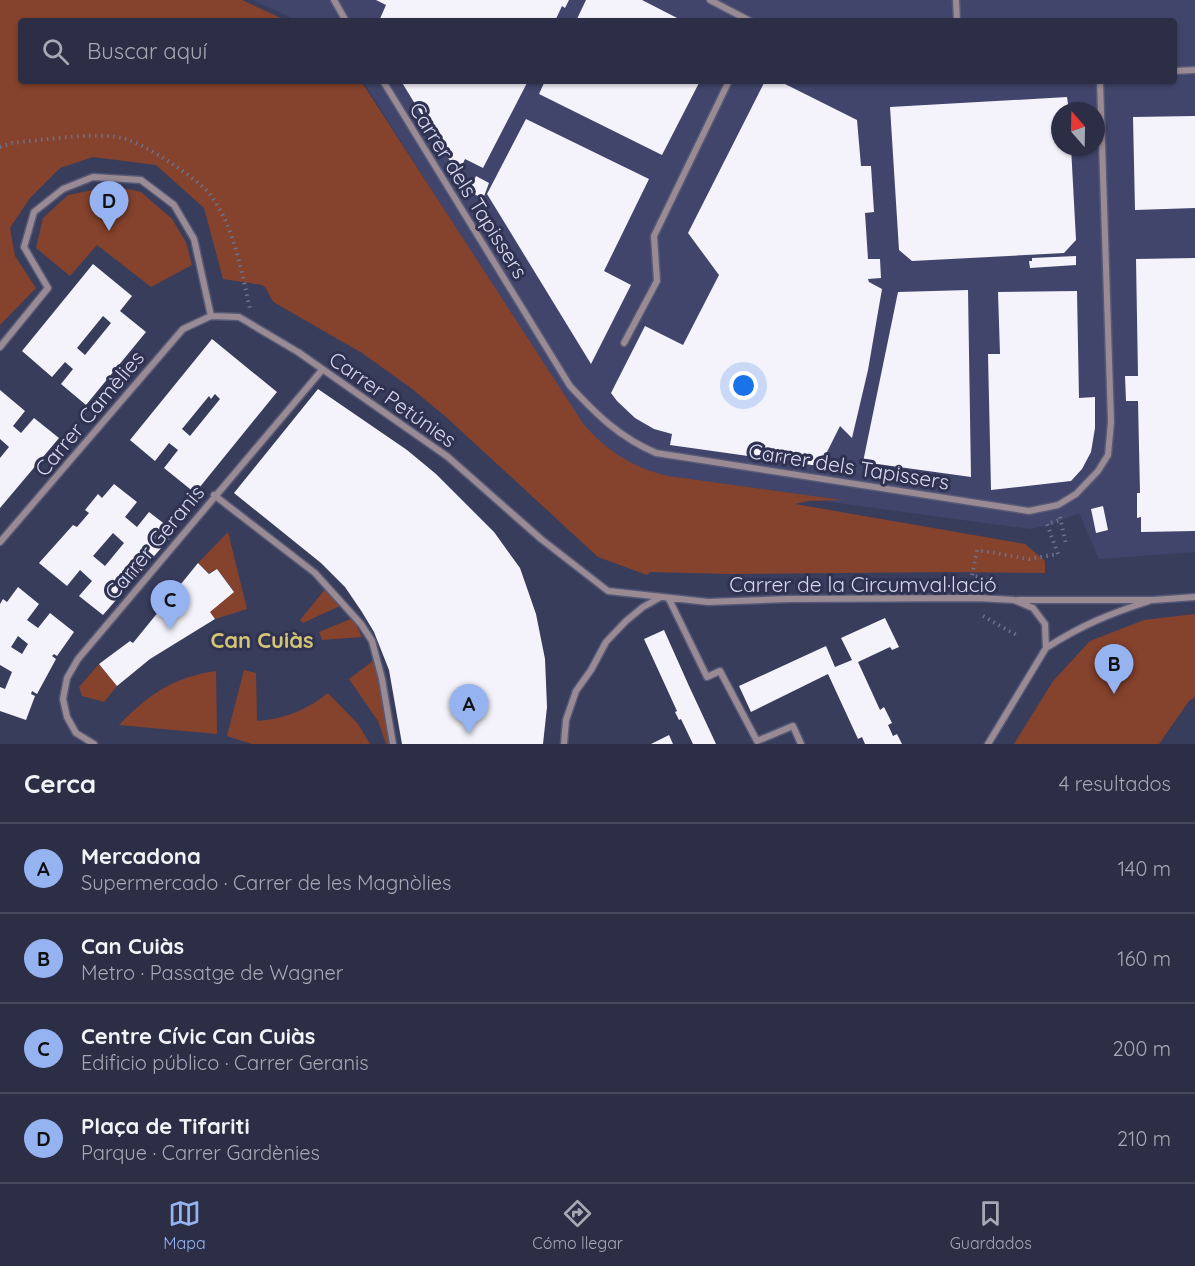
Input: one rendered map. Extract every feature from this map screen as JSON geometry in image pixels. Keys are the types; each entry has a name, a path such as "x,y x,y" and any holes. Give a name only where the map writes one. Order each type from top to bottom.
{"street":[{"path":"334,0 344,18"},
{"path":"710,0 744,18"},
{"path":"956,0 957,18"},
{"path":"1177,71 1195,70"},
{"name":"Carrer dels Tapissers","path":"385,84 570,386 597,414 632,443 656,453 1029,511 1058,505 1076,494 1098,471 1108,455 1111,422 1100,84"},
{"path":"624,343 657,281 654,236 728,84"},
{"path":"0,347 48,288 24,247 34,212 63,189 93,177 141,180 174,205 194,239 211,316"},
{"name":"Carrer Petúnies","path":"211,316 239,317 298,352 448,457 541,539 608,591"},
{"name":"Carrer Camèlies","path":"0,542 183,329 211,316"},
{"name":"Carrer Geranis","path":"94,744 76,733 67,717 63,699 67,678 78,659 214,495 322,370"},
{"path":"214,495 315,573 361,624 372,641 382,679 393,744"},
{"name":"Carrer de la Circumval·lació","path":"608,591 708,602 799,599 1014,600 1033,608 1041,617 1047,635 1046,648"},
{"path":"1014,600 1153,600 1195,597"},
{"path":"564,744 566,720 576,691 591,670 606,642 643,607 660,598"},
{"path":"669,599 707,677 720,671 757,741 793,726 801,744"},
{"path":"988,744 1046,648 1071,632 1104,616 1153,600"}],"path":[{"path":"1058,505 1066,545"},
{"path":"989,585 987,578 972,576 977,550 1029,559 1058,554 1047,524 1061,520"},
{"path":"983,616 1018,636"}],"shaded area":[{"path":"0,0 242,0 281,18 18,18 18,84 363,84 582,422 610,449 631,463 668,476 842,500 809,501 795,504 1025,544 1045,561 1045,573 650,572 647,575 598,557 446,417 411,388 362,353 275,303 262,285 223,279 204,208 156,165 93,157 60,168 30,198 10,228 15,256 36,288 0,325"},
{"path":"253,0 1195,0 1195,552 1099,559 1079,513 1052,524 1030,529 845,504 606,467 365,84 1177,84 1177,18 292,18"},
{"path":"113,186 141,192 172,219 186,242 192,265 151,287 97,245 70,276 36,248 43,218 68,195"},
{"path":"228,532 247,609 215,619 210,612 234,591 217,569 209,573 198,563"},
{"path":"327,587 342,605 303,623 300,620"},
{"path":"1195,614 1195,697 1189,701 1159,744 1014,744 1053,681 1090,641 1144,620"},
{"path":"353,618 362,637 322,640 319,632"},
{"path":"373,661 379,679 390,744 386,744 378,721 349,679"},
{"path":"99,664 117,686 104,702 82,696 79,687"},
{"path":"244,670 256,673 257,721 295,713 328,693 358,724 370,744 252,744 227,736"},
{"path":"216,671 217,734 119,725 140,705 162,689 187,678"}],"building":[{"path":"376,0 569,0 565,8 562,6 556,18 380,18 386,5"},
{"path":"586,0 642,0 677,18 577,18"},
{"path":"403,84 526,84 483,168 465,159 458,174"},
{"path":"544,84 698,84 662,155 539,94"},
{"path":"763,84 785,84 857,120 861,166 871,166 874,212 865,213 868,259 880,259 881,278 868,279 869,282 882,289 868,370 852,438 840,426 825,456 822,455 819,466 670,445 672,434 654,429 635,418 611,393 645,326 683,345 719,275 688,233"},
{"path":"1067,97 1068,102 1051,102 1051,156 1071,156 1076,240 1064,253 912,261 899,250 890,107"},
{"path":"1195,116 1195,208 1135,210 1133,117"},
{"path":"526,119 649,179 604,271 631,285 591,364 487,194"},
{"path":"476,176 489,183 483,199 469,191"},
{"path":"1076,256 1076,265 1030,268 1029,261 1032,261 1032,258"},
{"path":"1195,258 1195,531 1141,532 1141,517 1137,518 1137,493 1140,493 1138,401 1126,401 1125,376 1138,376 1136,259"},
{"path":"93,264 132,296 120,311 146,332 86,405 61,384 73,369 65,362 52,377 22,351","holes":["103,316 111,323 85,355 77,348"]},
{"path":"968,290 971,477 863,462 898,292"},
{"path":"1077,291 1079,398 1095,397 1095,428 1091,452 1082,469 1071,481 991,490 988,354 1000,354 998,292"},
{"path":"212,339 277,392 195,493 164,468 178,450 169,443 155,461 130,440","holes":["215,394 220,399 190,436 182,429 209,396 211,399"]},
{"path":"318,389 407,450 436,474 494,532 520,568 536,614 545,659 547,707 543,744 402,744 389,670 374,632 362,612 345,587 321,563 234,493"},
{"path":"0,390 25,411 13,426 21,433 34,418 59,438 0,508 0,458 9,447 0,439"},
{"path":"114,484 137,502 125,517 137,527 149,512 175,532 103,615 79,596 92,581 80,570 67,586 39,563 73,525 77,527 89,513 85,510 98,494 102,498","holes":["113,533 124,543 105,566 93,556"]},
{"path":"1103,506 1108,530 1096,533 1091,509"},
{"path":"198,563 209,574 217,569 234,592 210,612 215,619 150,659 117,686 99,664 130,641 133,643"},
{"path":"18,587 39,604 27,620 38,628 50,613 74,632 57,656 54,654 52,656 56,659 37,694 32,691 31,694 35,696 26,720 0,711 0,687 5,689 12,672 0,665 0,604 3,599 7,602","holes":["18,636 28,644 22,654 11,647"]},
{"path":"885,618 899,647 892,650 890,647 858,662 880,710 884,707 892,723 888,725 893,736 897,734 902,744 865,744 862,737 858,739 828,674 751,712 739,686 826,646 835,667 852,660 841,638"},
{"path":"664,630 716,744 693,744 675,712 677,711 644,639"},
{"path":"669,735 673,744 651,744"}],"place":[{"name":"Plaça de Tifariti","path":"109,231"},
{"name":"Centre Cívic Can Cuiàs","path":"170,630"},
{"name":"Can Cuiàs","path":"1114,694"},
{"name":"Mercadona","path":"469,734"}],"district":[{"name":"Can Cuiàs","path":"262,640"}]}
